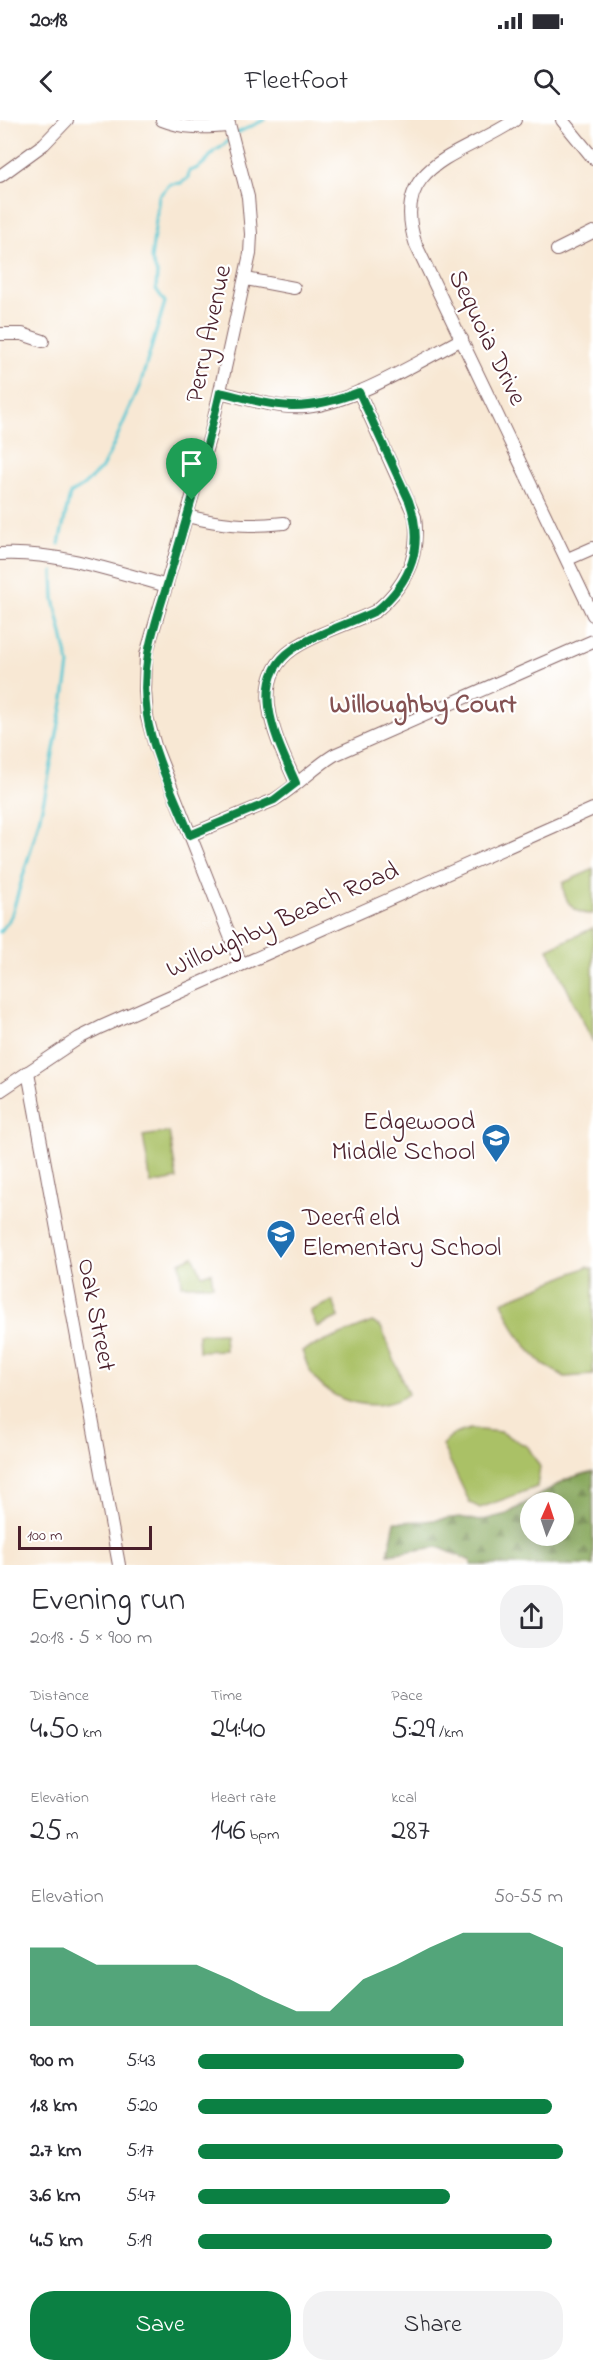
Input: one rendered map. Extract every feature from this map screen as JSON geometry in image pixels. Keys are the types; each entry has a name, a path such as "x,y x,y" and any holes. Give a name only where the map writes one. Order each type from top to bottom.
{"street":[{"path":"0,176 44,144 67,120"},
{"path":"162,120 173,125 192,128 228,123"},
{"name":"Sequoia Drive","path":"515,120 432,167 413,189 410,203 410,227 416,245 593,615"},
{"path":"562,120 593,158"},
{"name":"Perry Avenue","path":"228,123 248,197 250,254 220,392 187,516 146,655 144,691 147,717 155,746 241,964"},
{"path":"557,250 593,232"},
{"path":"246,279 294,288"},
{"path":"0,334 22,334 43,341"},
{"path":"220,392 264,403 306,407 332,402 359,392 462,339"},
{"path":"296,783 268,711 269,685 277,668 291,650 376,611 387,602 405,580 414,556 417,530 415,517 359,392"},
{"path":"187,516 226,525 259,526 284,523"},
{"path":"567,559 593,548"},
{"path":"0,554 55,557 167,586"},
{"path":"190,835 274,800 311,770 334,755 593,641"},
{"name":"Willoughby Beach Road","path":"0,1091 79,1038 101,1027 593,809"},
{"name":"Oak Street","path":"28,1072 119,1565"}],"green space":[{"path":"593,868 593,914 586,914 575,909 567,901 563,883"},
{"path":"593,928 593,1042 548,949"},
{"path":"169,1132 177,1179 151,1184 143,1136"},
{"path":"193,1256 202,1275 211,1272 213,1285 182,1285 180,1262"},
{"path":"587,1267 593,1269 593,1375 565,1377 544,1365 530,1351 516,1332 502,1302"},
{"path":"333,1301 339,1317 317,1327 310,1311"},
{"path":"372,1322 381,1327 408,1394 384,1404 370,1405 343,1399 319,1384 311,1373 302,1351"},
{"path":"224,1333 225,1350 199,1351 198,1334"},
{"path":"470,1429 501,1432 528,1447 540,1467 537,1487 480,1508 470,1503 442,1445 452,1435"},
{"path":"593,1471 593,1565 471,1565 471,1561 438,1547 388,1554 395,1522 460,1517 479,1521 507,1514 520,1506 520,1546 574,1546 574,1492 545,1492 567,1479"}],"waterway":[{"path":"235,134 264,120"},
{"path":"59,544 70,494 83,486 102,468 140,385 165,302 156,289 157,273 151,259 159,196 170,184 181,183 188,178 189,171 200,166 214,151 228,141"},
{"path":"0,932 11,917 36,832 69,665 54,599 53,572"}],"place":[{"name":"Edgewood Middle School","path":"496,1164"},
{"name":"Deerfield Elementary School","path":"281,1260"}],"district":[{"name":"Willoughby Court","path":"423,705"}],"route":[{"path":"220,392 286,407 306,407 332,402 359,392 409,501 417,530 411,567 405,580 387,602 376,611 355,622 291,650 277,668 269,685 268,711 296,783 274,800 190,835 155,746 147,717 144,674 154,624 192,500 220,392"}]}
